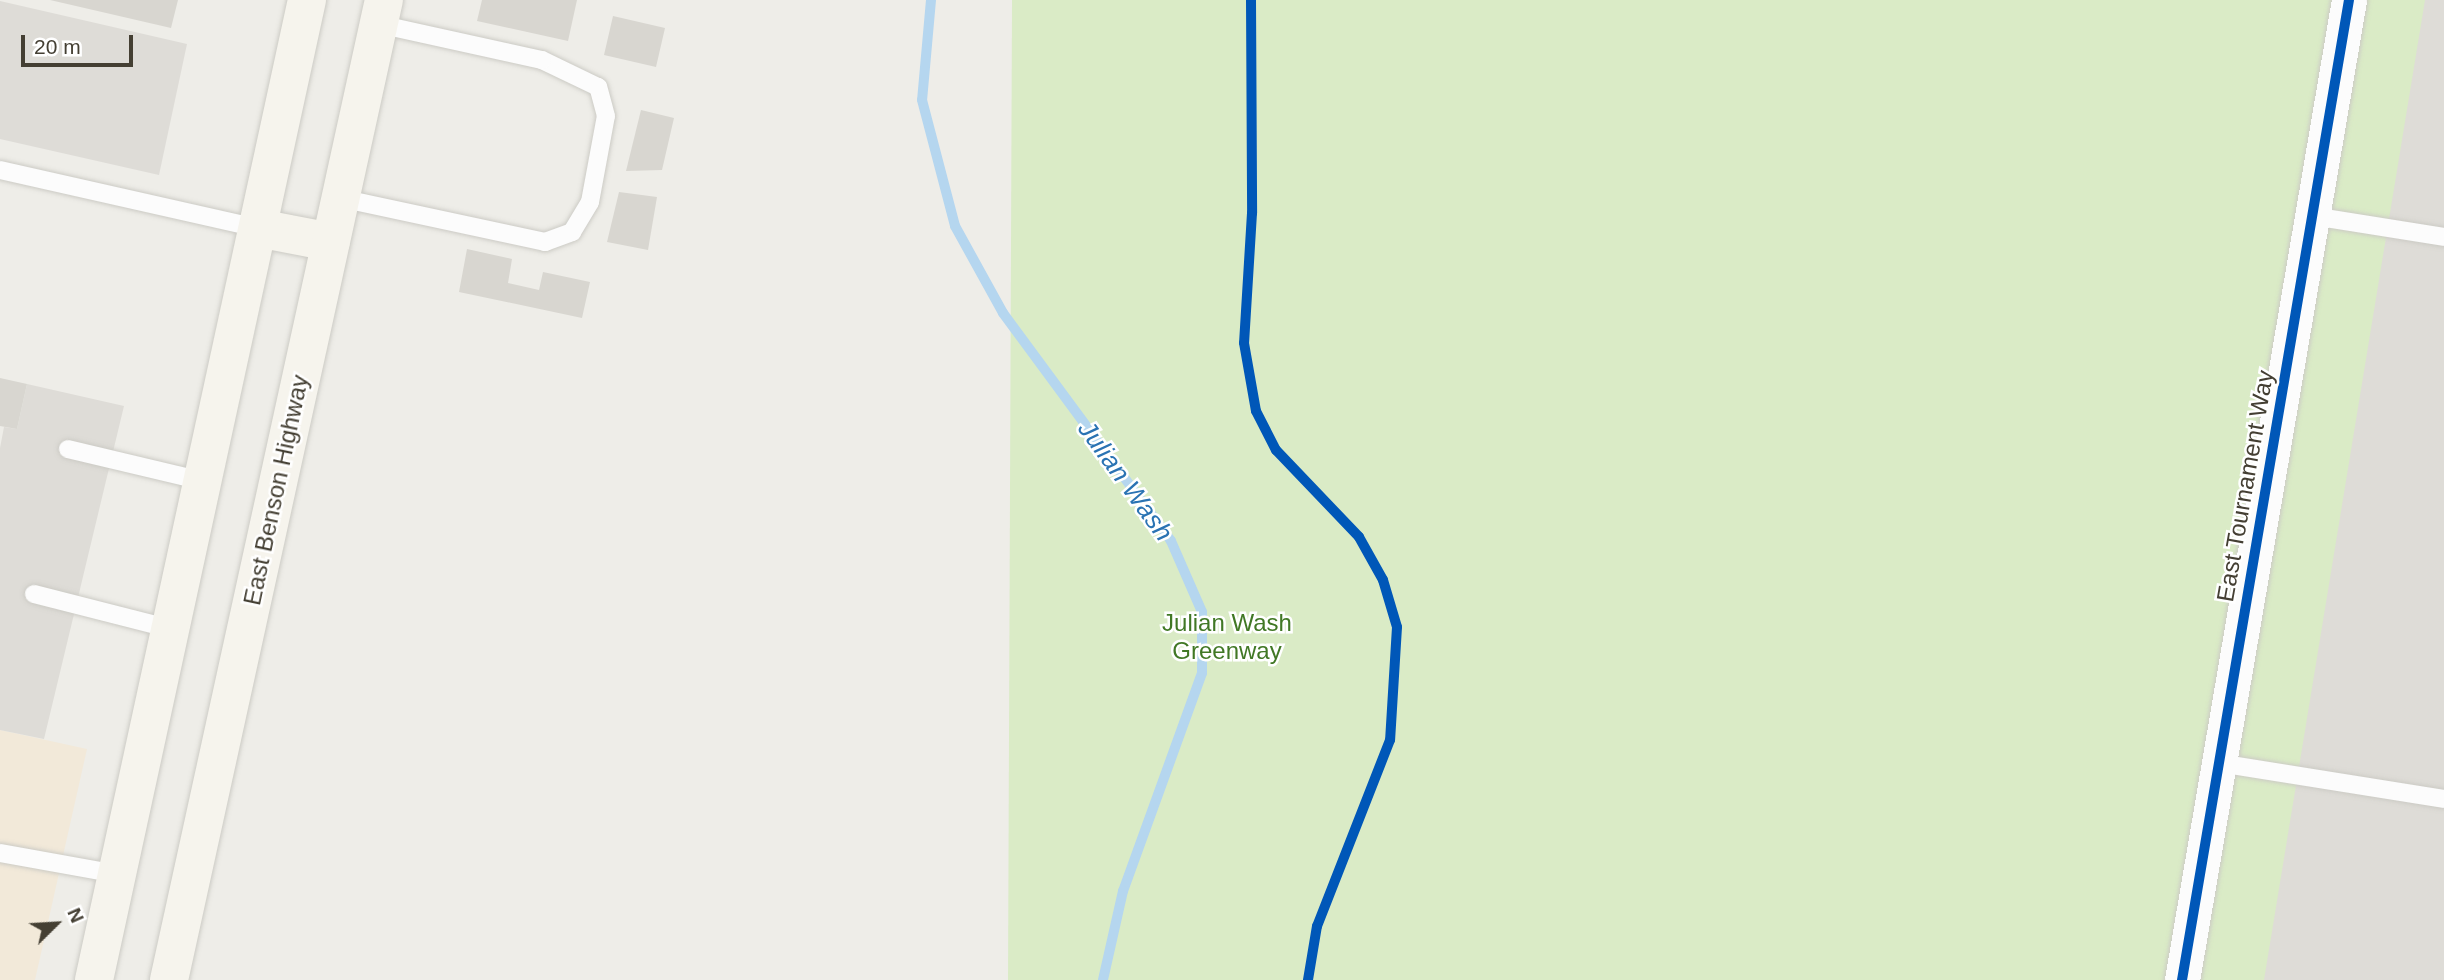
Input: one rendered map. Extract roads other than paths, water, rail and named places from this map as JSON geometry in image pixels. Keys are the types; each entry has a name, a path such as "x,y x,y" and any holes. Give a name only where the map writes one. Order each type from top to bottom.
{"main road":[{"path":"94,980 307,0"},
{"name":"East Benson Highway","path":"169,980 381,12"},
{"path":"258,228 331,242"}],"street":[{"name":"East Tournament Way","path":"2182,980 2349,0"}],"lane":[{"path":"340,198 545,242 572,232 590,202 606,116 598,87 542,60 381,12"},
{"path":"0,170 258,228"},
{"path":"2313,216 2444,237"},
{"path":"68,449 202,481"},
{"path":"34,594 171,629"},
{"path":"2219,763 2444,799"},
{"path":"0,853 117,874"}],"waterway":[{"name":"Julian Wash","path":"931,0 922,100 955,226 1003,313 1171,541 1202,612 1202,673 1123,891 1103,980"}],"park label":[{"name":"Julian Wash Greenway","path":"1227,637"}]}
